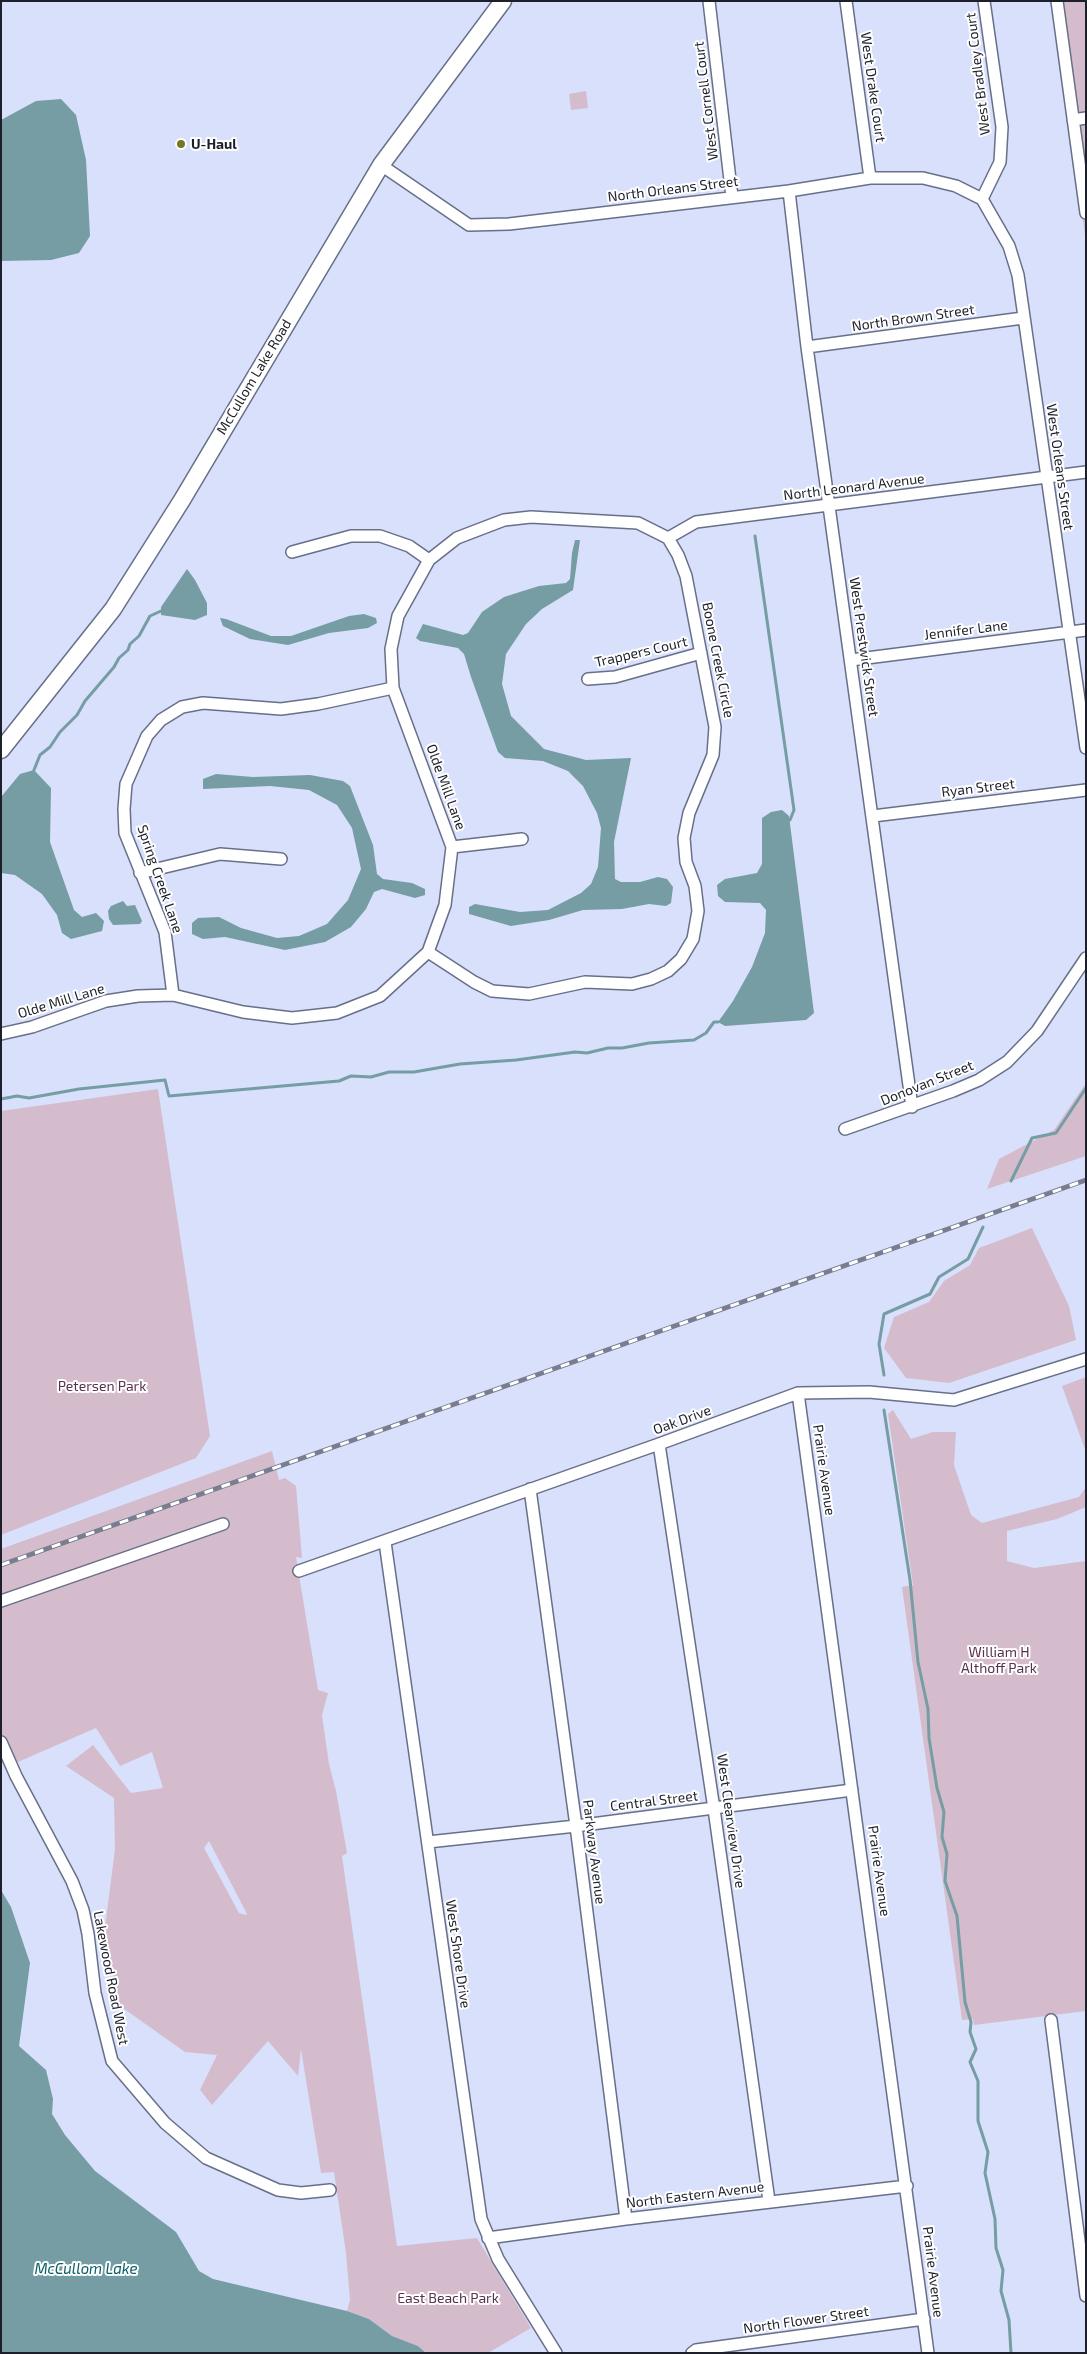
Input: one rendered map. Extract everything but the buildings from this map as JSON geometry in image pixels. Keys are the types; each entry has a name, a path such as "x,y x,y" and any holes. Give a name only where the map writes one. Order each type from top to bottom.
{"street":[{"name":"McCullom Lake Road","path":"1,750 113,609 182,500 381,165 503,1"},
{"name":"West Cornell Court","path":"709,1 732,197"},
{"name":"West Drake Court","path":"846,1 870,178"},
{"name":"West Bradley Court","path":"982,200 1000,162 1002,127 984,1"},
{"path":"1057,1 1086,213"},
{"path":"1073,120 1086,118"},
{"name":"North Orleans Street","path":"381,165 469,225 509,224 788,191 870,178 923,178 956,186 982,200"},
{"name":"West Prestwick Street","path":"788,191 806,347 873,816 912,1107"},
{"name":"West Orleans Street","path":"982,200 1010,246 1018,275 1086,748"},
{"name":"North Brown Street","path":"806,347 1023,318"},
{"name":"North Leonard Avenue","path":"668,538 696,522 1086,472"},
{"name":"Olde Mill Lane","path":"1,1034 32,1027 106,1000 138,996 173,996 242,1012 292,1018 337,1013 380,996 428,952 445,905 452,847 393,688 392,649 398,616 429,560 457,538 504,520 531,517 638,523 668,538"},
{"path":"292,552 351,536 380,536 409,546 429,560"},
{"name":"Boone Creek Circle","path":"428,952 474,982 492,991 529,994 584,982 632,984 651,979 668,970 681,958 693,939 698,911 695,886 686,862 684,838 689,813 713,755 715,727 686,576 678,555 668,538"},
{"name":"Jennifer Lane","path":"851,660 1086,630"},
{"name":"Trappers Court","path":"588,679 615,677 701,653"},
{"name":"Spring Creek Lane","path":"173,996 165,932 125,833 126,784 147,736 161,720 182,707 203,703 281,709 318,704 393,688"},
{"name":"Ryan Street","path":"873,816 1086,790"},
{"path":"452,847 522,839"},
{"path":"140,873 220,854 281,858"},
{"name":"Donovan Street","path":"844,1130 912,1107 979,1080 1007,1062 1037,1031 1086,958"},
{"name":"Oak Drive","path":"299,1570 384,1542 798,1393 869,1392 954,1400 1086,1359"},
{"name":"Prairie Avenue","path":"798,1393 907,2186 928,2353"},
{"name":"West Clearview Drive","path":"659,1444 714,1809 769,2202"},
{"name":"Parkway Avenue","path":"530,1489 576,1826 626,2219"},
{"path":"1,1601 223,1524"},
{"name":"West Shore Drive","path":"384,1542 481,2218 498,2259 556,2353"},
{"name":"Lakewood Road West","path":"1,1742 16,1776 72,1881 83,1910 88,1934 95,1993 112,2061 165,2123 206,2158 278,2190 301,2193 330,2190"},
{"name":"Central Street","path":"428,1842 576,1826 852,1790"},
{"path":"1051,2020 1083,2249 1086,2296"},
{"name":"North Eastern Avenue","path":"488,2238 626,2219 907,2186"},
{"name":"North Flower Street","path":"692,2353 696,2350 924,2319"}],"green space":[{"path":"1053,1 1086,1 1086,243"},
{"path":"586,91 588,108 571,110 569,94"},
{"path":"1086,1083 1086,1156 987,1189 999,1159 1054,1130"},
{"name":"Petersen Park","path":"158,1089 210,1436 196,1458 1,1535 1,1111"},
{"path":"1032,1228 1069,1306 1076,1340 949,1383 906,1378 884,1348 894,1317 929,1302 944,1281 970,1265 979,1248"},
{"path":"1086,1377 1086,1452 1062,1386"},
{"name":"William H Althoff Park","path":"893,1410 911,1439 933,1432 956,1432 954,1465 971,1515 982,1523 1079,1497 1086,1487 1086,1507 1057,1519 1007,1531 1007,1561 1034,1568 1086,1561 1086,2011 974,2025 973,2019 962,2020 902,1587 913,1585 888,1414"},
{"name":"East Beach Park","path":"272,1451 279,1480 285,1478 296,1486 302,1558 296,1557 318,1690 328,1693 322,1715 329,1764 336,1791 347,1853 342,1856 397,2246 477,2238 531,2328 488,2353 426,2353 418,2346 392,2336 369,2319 347,2311 350,2300 346,2253 334,2172 321,2173 301,2049 298,2076 268,2041 212,2105 200,2090 217,2055 185,2052 120,2006 104,1935 115,1849 114,1798 66,1766 93,1745 131,1793 163,1788 152,1752 120,1766 96,1728 11,1765 1,1742 1,1549","holes":["209,1841 247,1914 239,1913 204,1848"]}],"water":[{"path":"61,99 76,115 86,160 90,236 79,253 51,260 1,261 1,120 36,101"},
{"path":"575,540 580,540 573,590 542,609 526,624 506,654 502,684 511,716 544,749 586,760 631,758 614,842 615,879 621,882 640,882 658,877 667,879 673,887 671,903 666,906 649,904 622,909 583,910 549,920 511,926 469,914 469,907 475,904 520,912 548,910 581,893 591,884 598,867 601,828 597,813 583,786 568,771 543,761 505,758 498,752 464,654 458,648 420,641 416,638 423,624 463,635 468,633 482,612 504,597 539,586 566,583 570,579"},
{"path":"187,569 207,603 207,615 195,620 161,615 161,607"},
{"path":"364,614 376,618 377,623 368,628 329,633 288,645 250,639 223,626 220,618 271,636 291,636 349,616"},
{"path":"34,770 51,788 50,842 74,910 82,917 96,913 104,921 102,931 71,939 62,933 57,915 42,894 15,875 1,873 1,797 20,774"},
{"path":"216,774 253,777 310,775 343,781 350,786 373,845 377,874 383,879 412,883 425,889 425,895 415,898 382,889 374,892 366,909 351,927 325,942 285,950 225,937 203,939 192,934 192,923 198,918 219,917 241,928 277,938 299,936 327,924 348,900 361,869 352,828 337,805 309,790 270,786 203,789 203,779"},
{"path":"782,810 789,816 814,1013 806,1020 725,1026 718,1022 733,1001 752,967 765,933 766,910 760,903 725,902 718,896 717,885 725,879 757,873 762,864 762,818 771,812"},
{"path":"123,901 127,906 135,905 142,921 140,924 113,925 109,919 108,911 111,906"},
{"name":"McCullom Lake","path":"1,1890 11,1907 30,1963 19,2046 46,2070 53,2099 52,2114 65,2135 95,2171 176,2232 199,2271 213,2279 347,2311 369,2319 392,2336 418,2346 426,2353 1,2353"}],"waterway":[{"path":"755,536 794,810 790,820"},
{"path":"34,770 40,755 50,747 60,732 77,715 85,701 114,667 119,658 128,650 130,644 139,636 150,616 161,611"},
{"path":"1,1099 17,1096 29,1098 79,1089 165,1080 169,1096 339,1081 351,1076 371,1077 389,1072 414,1072 460,1064 516,1060 575,1052 587,1053 608,1048 622,1048 649,1043 694,1040 706,1033 714,1022 718,1022"},
{"path":"1011,1181 1032,1138 1056,1133 1086,1088"},
{"path":"884,1375 879,1344 884,1314 930,1294 939,1277 968,1259 983,1227"},
{"path":"884,1410 910,1580 918,1662 928,1709 929,1738 937,1788 944,1812 942,1837 947,1854 945,1881 957,1916 965,2002 971,2022 970,2032 976,2049 970,2062 978,2081 978,2121 988,2152 985,2173 995,2219 996,2248 1003,2270 1001,2291 1009,2320 1011,2353"}],"railway":[{"path":"1,1565 1086,1180"}],"place":[{"name":"U-Haul","path":"181,144"}]}
